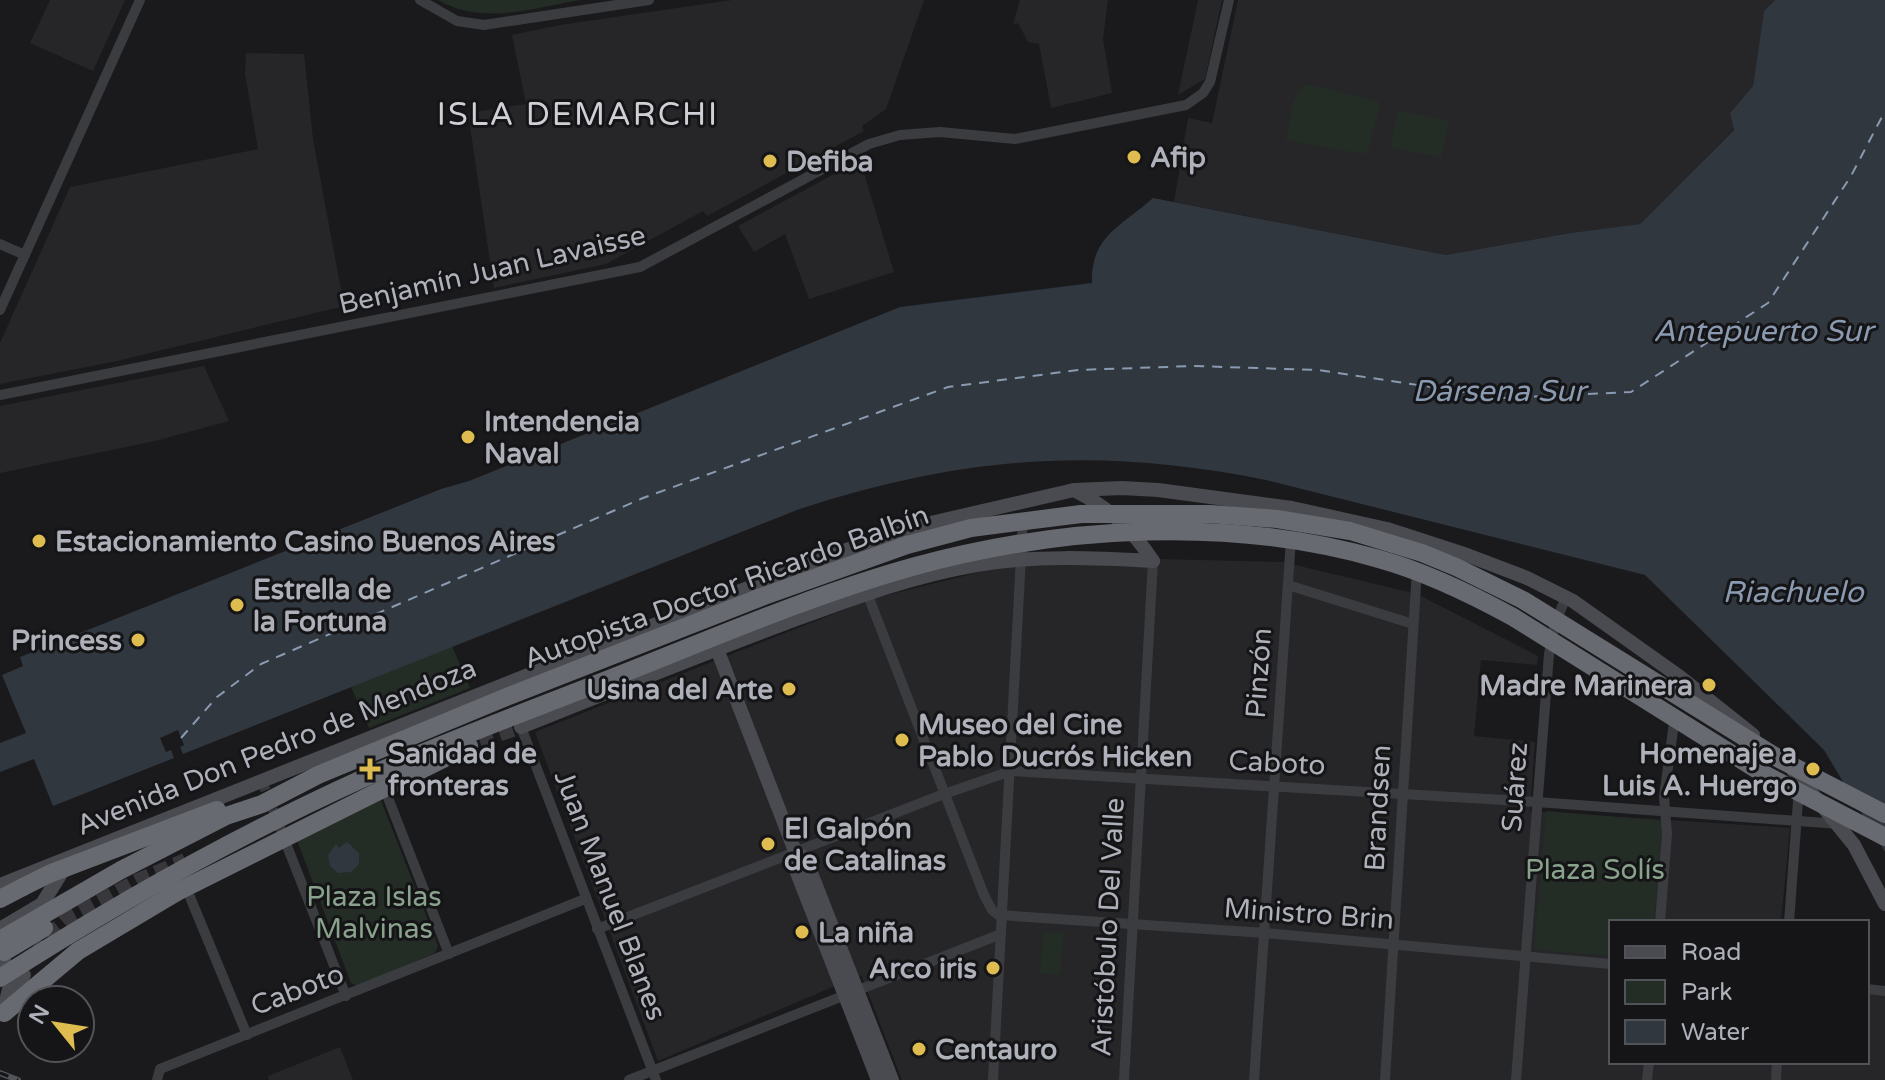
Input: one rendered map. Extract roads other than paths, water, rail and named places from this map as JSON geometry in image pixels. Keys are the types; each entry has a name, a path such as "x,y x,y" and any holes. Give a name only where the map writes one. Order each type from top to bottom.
{"highway":[{"name":"Autopista Doctor Ricardo Balbín","path":"0,940 226,816 262,804 318,775 420,732 750,602 907,545 971,528 1081,514 1210,514 1277,519 1350,531 1456,567 1544,613 1781,760 1885,814"},
{"name":"Autopista Doctor Ricardo Balbín","path":"0,978 163,880 315,802 414,757 572,694 823,596 937,561 1031,542 1124,533 1199,533 1274,538 1381,559 1415,571 1482,600 1545,636 1764,774 1885,837"},
{"path":"1,1017 78,951 572,694"},
{"path":"0,899 49,874 176,824 318,775"},
{"path":"0,956 121,882 262,804"}],"main road":[{"name":"Avenida Don Pedro de Mendoza","path":"0,885 849,549 935,522 1023,500 1074,490 1122,488 1292,508 1357,523 1418,546 1527,578 1566,597 1680,677 1754,735 1800,777 1863,859 1885,904"},
{"path":"1074,490 1102,506 1127,526 1153,561"},
{"name":"Aristóbulo Del Valle","path":"1153,561 1158,490"},
{"name":"Avenida Don Pedro de Mendoza","path":"1418,546 1555,624 1800,777"},
{"path":"521,727 867,593 945,571 1021,561 1153,561"},
{"path":"717,649 795,851 806,860 878,1080"},
{"path":"0,929 44,902 71,856"},
{"path":"0,956 8,968 10,979 1,1017"},
{"path":"1,1017 24,975"},
{"path":"852,993 892,1080"}],"street":[{"path":"0,310 140,0"},
{"path":"420,0 457,21 484,25 649,0"},
{"name":"Benjamín Juan Lavaisse","path":"0,395 640,267 869,144 887,138 940,132 1015,139 1186,105 1203,93 1210,82 1229,0"},
{"path":"0,244 25,255"},
{"path":"993,1080 1023,500"},
{"name":"Pinzón","path":"1254,1080 1292,508"},
{"name":"Brandsen","path":"1385,1080 1418,546"},
{"name":"Aristóbulo Del Valle","path":"1124,1080 1153,561"},
{"path":"1288,585 1413,624"},
{"path":"867,593 984,895 992,910 1002,916"},
{"name":"Suárez","path":"1516,1080 1549,654 1555,624 1566,597"},
{"path":"1660,920 1667,834 1664,793 1680,677"},
{"name":"Juan Manuel Blanes","path":"521,727 654,1075"},
{"path":"365,740 449,954"},
{"name":"Caboto","path":"597,929 944,794 1011,771 1401,793 1839,824"},
{"path":"1789,920 1800,777"},
{"path":"287,846 346,996"},
{"path":"184,895 247,1035"},
{"name":"Caboto","path":"158,1074 585,899"},
{"name":"Ministro Brin","path":"1002,916 1395,943 1609,964"},
{"path":"629,1080 654,1075 1001,934"}],"water":[{"name":"Dársena Sur","path":"1775,0 1885,0 1885,852 1824,750 1645,575 1266,480 1204,469 1086,460 973,468 916,478 797,510 183,754 180,747 184,745 178,730 160,738 166,752 171,750 174,758 53,806 34,759 0,772 0,743 26,733 2,675 23,666 20,657 900,307 1092,283 1096,254 1110,233 1153,198 1446,255 1640,224 1734,130 1730,113 1753,86 1764,11"},
{"path":"347,842 359,853 359,864 351,872 338,873 330,866 328,855 336,844 339,848"}],"tunnel":[{"path":"460,748 521,727"},
{"path":"262,781 286,843"},
{"path":"36,954 52,932 67,919 138,880 185,860"}],"railway":[{"path":"0,1073 18,1080"}],"place":[{"name":"Afip","path":"1134,157"},
{"name":"Defiba","path":"770,161"},
{"name":"Intendencia Naval","path":"468,437"},
{"name":"Estacionamiento Casino Buenos Aires","path":"39,541"},
{"name":"Estrella de la Fortuna","path":"237,605"},
{"name":"Princess","path":"138,640"},
{"name":"Madre Marinera","path":"1709,685"},
{"name":"Usina del Arte","path":"789,689"},
{"name":"Museo del Cine Pablo Ducrós Hicken","path":"902,740"},
{"name":"Sanidad de fronteras","path":"370,769"},
{"name":"Homenaje a Luis A. Huergo","path":"1813,769"},
{"name":"El Galpón de Catalinas","path":"768,844"},
{"name":"La niña","path":"802,932"},
{"name":"Arco iris","path":"993,968"},
{"name":"Centauro","path":"919,1049"}],"district":[{"name":"ISLA DEMARCHI","path":"578,114"}],"water label":[{"name":"Antepuerto Sur","path":"1763,331"},
{"name":"Riachuelo","path":"1793,592"}],"park label":[{"name":"Plaza Solís","path":"1595,869"},
{"name":"Plaza Islas Malvinas","path":"374,912"}]}
